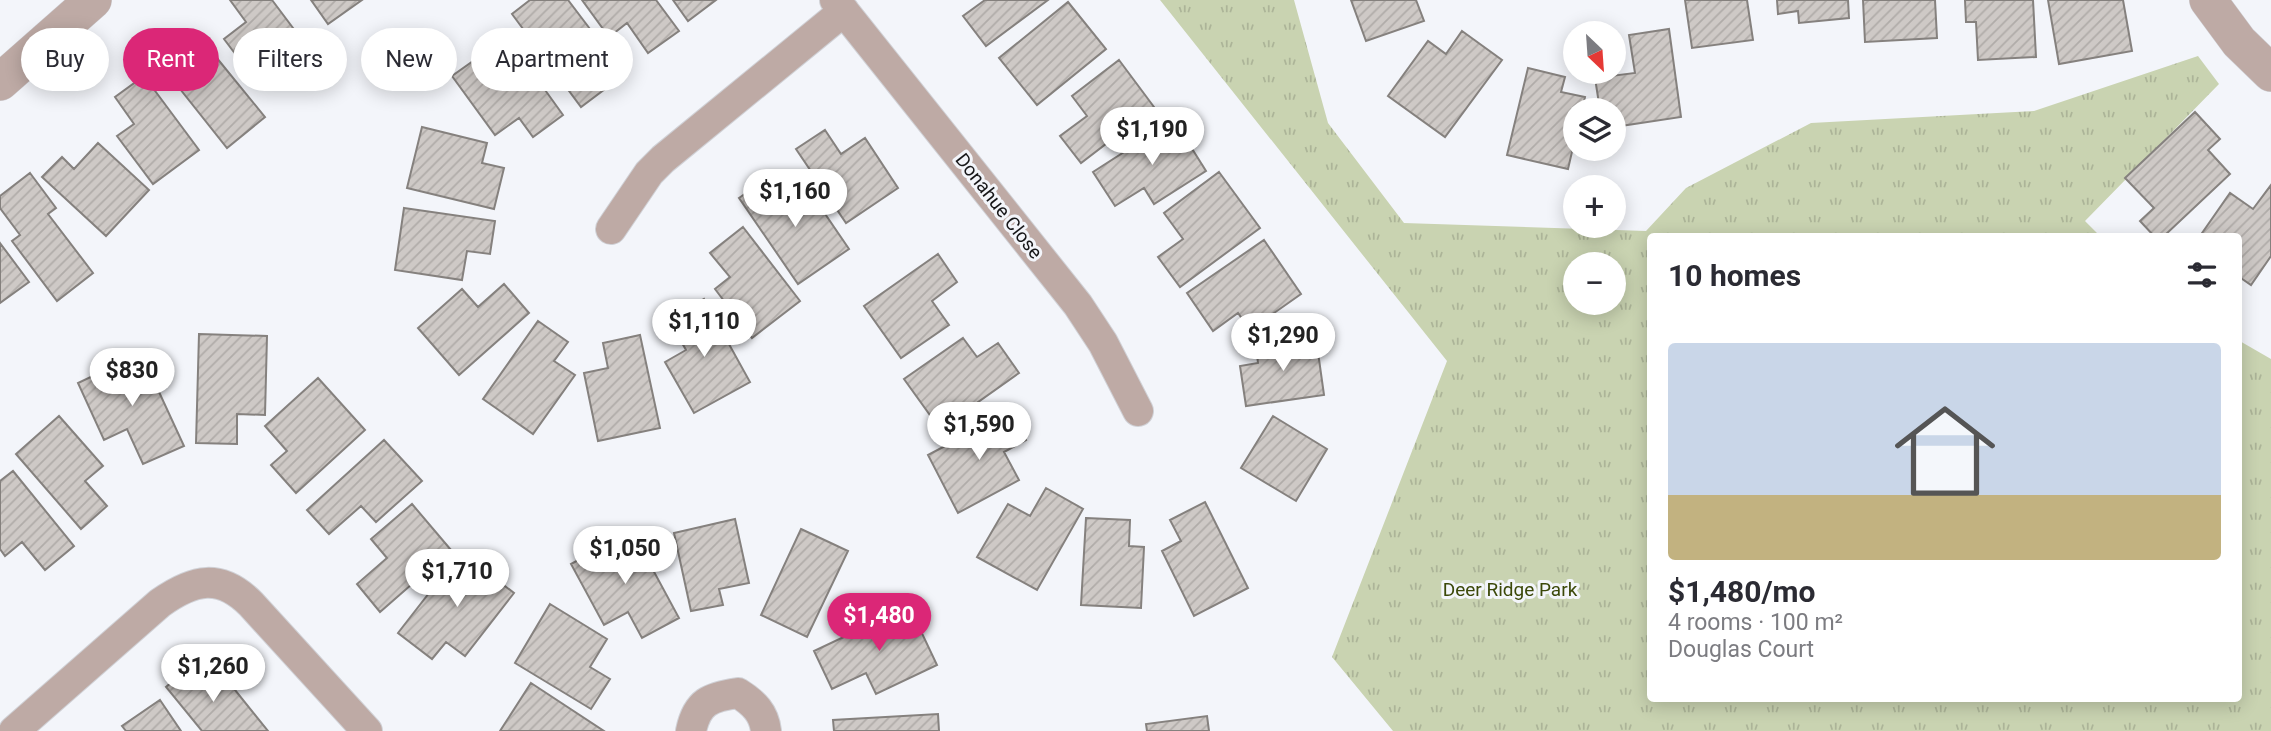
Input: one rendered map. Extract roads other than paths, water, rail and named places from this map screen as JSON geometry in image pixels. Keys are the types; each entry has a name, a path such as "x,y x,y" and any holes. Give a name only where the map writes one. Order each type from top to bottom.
{"street":[{"path":"0,82 93,0"},
{"path":"2208,0 2239,42 2271,72"},
{"name":"Donahue Close","path":"611,229 649,173 663,159 840,6 1078,305 1103,343 1138,411"},
{"path":"14,731 160,603 194,584 214,582 237,590 367,731"},
{"path":"691,731 694,717 705,702 721,695 738,693 758,709 765,719 766,731"}],"park label":[{"name":"Deer Ridge Park","path":"1510,589"}]}
